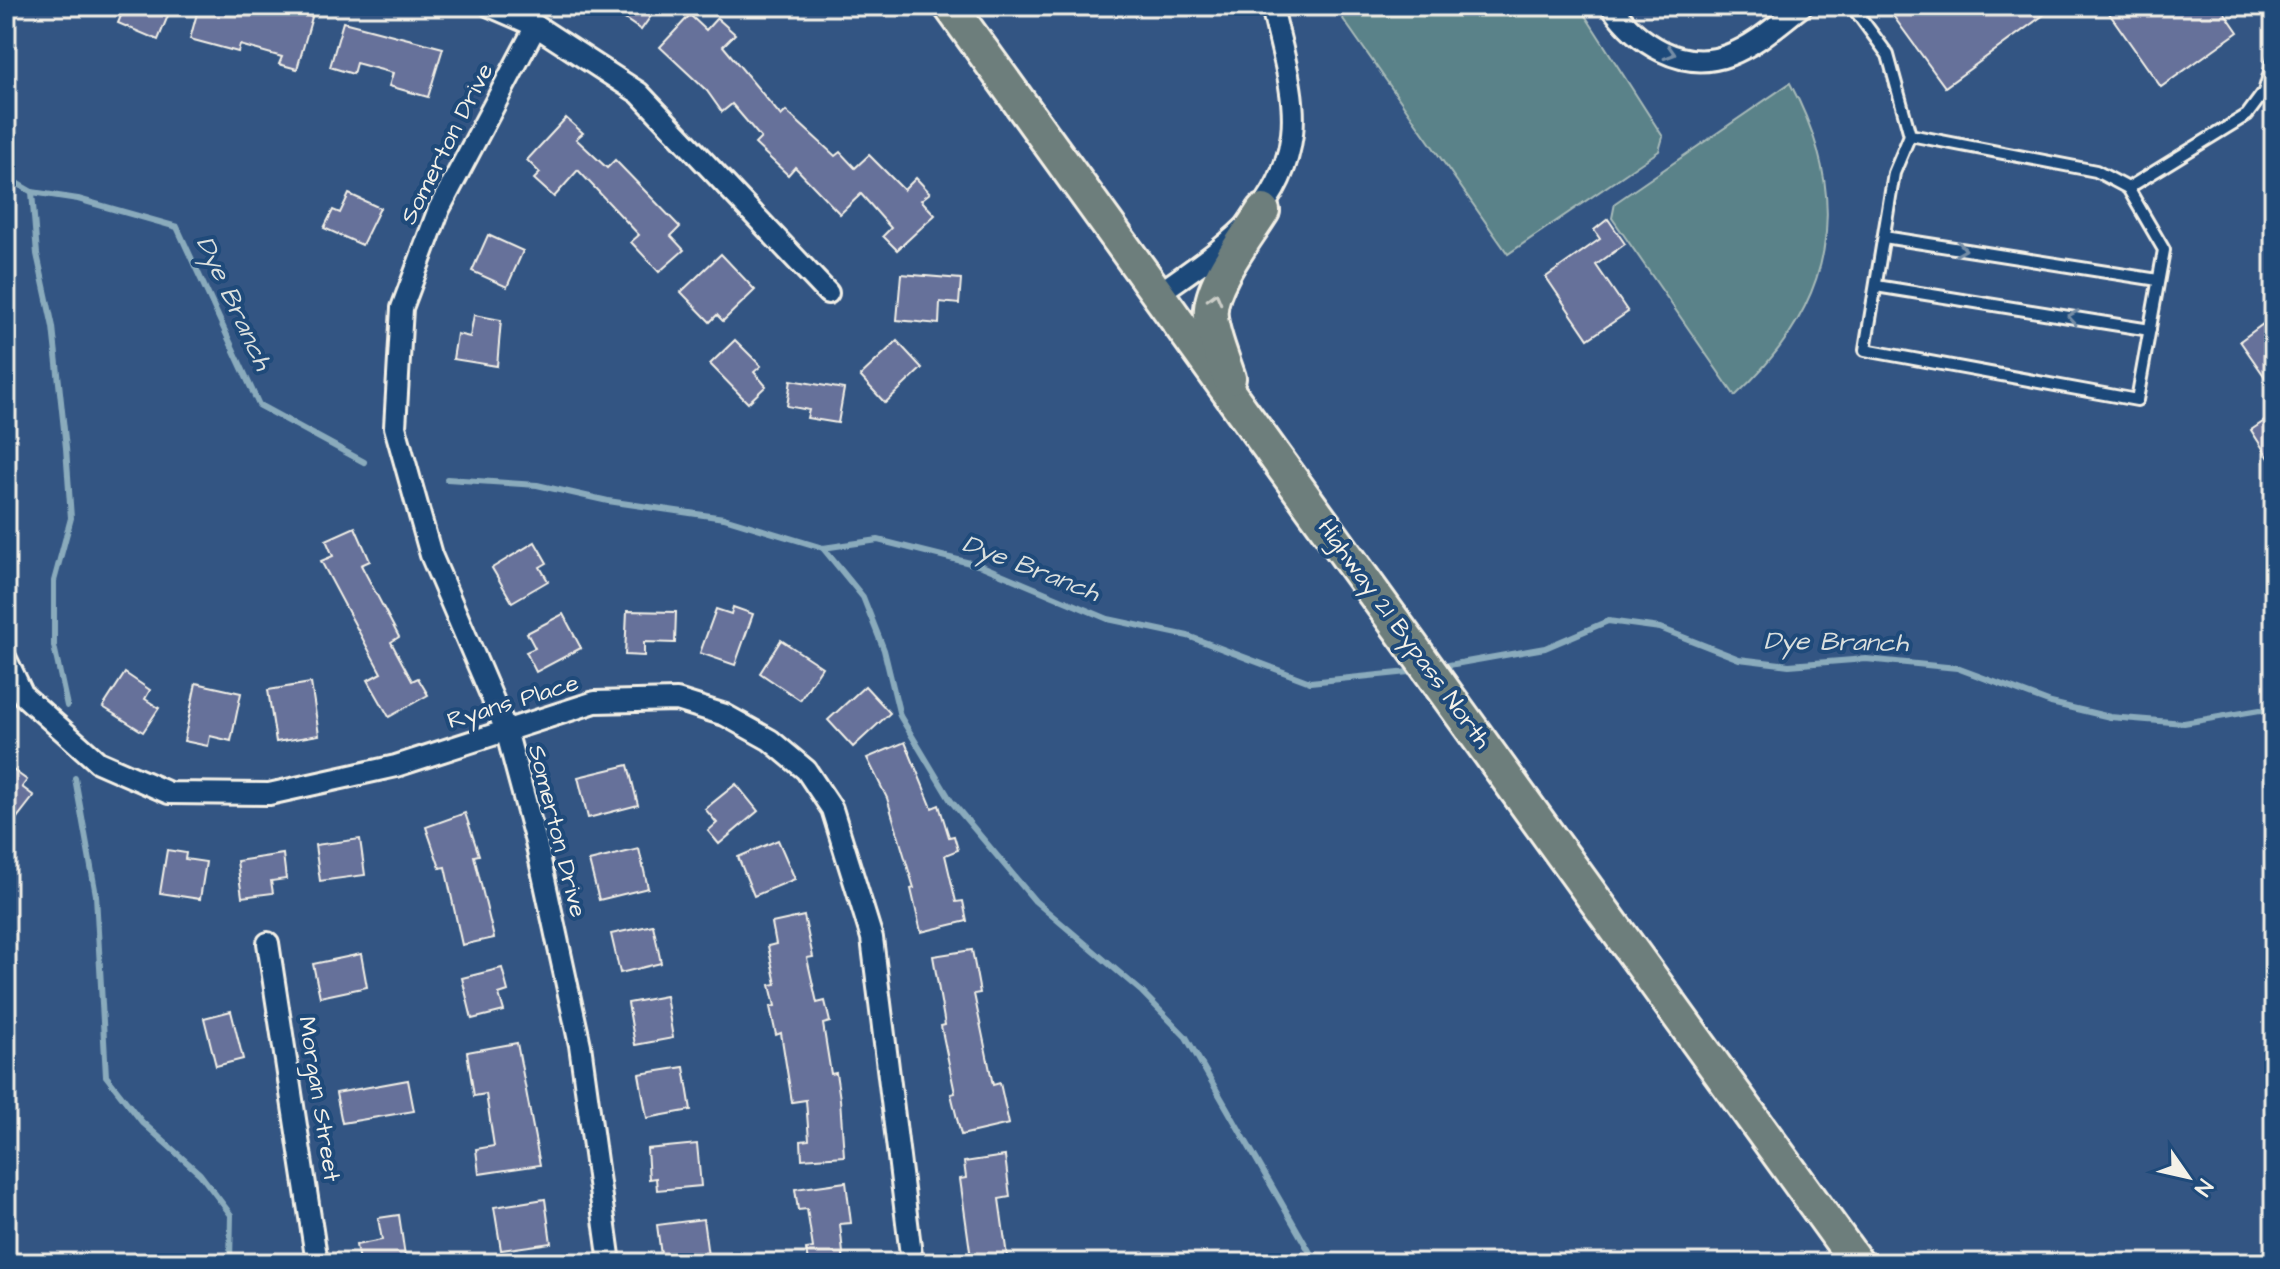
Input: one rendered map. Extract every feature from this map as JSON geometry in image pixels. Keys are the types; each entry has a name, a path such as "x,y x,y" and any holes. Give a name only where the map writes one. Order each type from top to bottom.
{"main road":[{"name":"Highway 21 Bypass North","path":"950,6 1857,1263"},
{"path":"1235,400 1211,316 1213,301 1222,278 1263,211"}],"street":[{"path":"490,6 536,26 639,93 828,293"},
{"path":"1158,294 1226,246 1263,211 1283,172 1293,132 1290,91 1272,6"},
{"path":"1611,6 1629,31 1650,46 1698,60 1727,56 1748,45 1802,6"},
{"name":"Somerton Drive","path":"536,26 439,209 402,308 395,427 431,555 506,730 536,842 580,1045 610,1263"},
{"name":"Ryans Place","path":"6,659 23,695 98,762 169,793 269,794 396,766 595,702 677,700 725,715 770,740 806,770 832,809 872,938 912,1263"},
{"name":"Morgan Street","path":"268,943 317,1263"}],"lane":[{"path":"1852,6 1888,55 1910,135 1894,173 1865,350 2137,400 2164,250 2128,188 2096,171 1910,135"},
{"path":"2270,6 2274,12"},
{"path":"2128,188 2247,115 2264,92 2274,58"},
{"path":"1884,237 2158,280"},
{"path":"1876,286 2150,330"}],"green space":[{"path":"1334,6 1579,6 1663,137 1659,151 1508,254"},
{"path":"1790,83 1810,127 1822,169 1827,210 1824,250 1813,288 1794,325 1768,361 1735,396 1612,218 1615,203"}],"building":[{"path":"125,6 172,6 158,40 118,23"},
{"path":"199,6 276,6 312,17 297,69 279,64 282,57 240,45 238,52 190,39"},
{"path":"606,6 658,6 641,30"},
{"path":"1886,6 2056,6 1945,87"},
{"path":"2104,6 2220,6 2238,32 2161,87"},
{"path":"690,15 706,30 717,18 735,34 723,46 781,116 786,111 835,156 840,152 855,168 869,155 904,190 916,178 930,193 921,200 935,215 897,250 883,236 891,228 861,194 840,214 795,167 788,175 755,144 761,138 732,104 722,112 707,91 660,47"},
{"path":"343,22 443,48 428,97 389,86 393,73 356,63 353,74 330,67"},
{"path":"566,118 583,133 576,139 607,168 615,160 680,227 671,236 684,250 659,272 631,242 639,235 578,170 554,197 534,179 540,173 527,160"},
{"path":"349,194 380,208 362,245 324,228 333,210 340,213"},
{"path":"1608,219 1625,244 1596,265 1628,312 1588,339 1546,277 1600,239 1594,230"},
{"path":"488,235 523,251 507,287 472,271"},
{"path":"721,254 755,290 723,321 717,315 710,322 681,292"},
{"path":"901,274 961,279 959,304 940,302 939,324 897,320"},
{"path":"474,315 501,320 497,366 453,359 457,334 470,337"},
{"path":"2263,324 2274,340 2274,390 2240,341"},
{"path":"735,340 761,366 754,372 766,386 748,403 710,364"},
{"path":"897,341 922,368 885,403 860,376"},
{"path":"791,380 844,389 838,423 807,418 809,410 787,406"},
{"path":"2266,420 2274,434 2274,466 2251,430"},
{"path":"355,527 370,561 361,565 399,637 391,642 412,681 418,678 428,695 389,717 368,680 381,673 321,561 333,556 326,540"},
{"path":"535,542 547,563 540,567 548,581 512,602 492,568"},
{"path":"733,607 753,614 735,665 700,653 716,609 731,614"},
{"path":"627,611 676,612 675,643 644,642 644,656 625,655"},
{"path":"563,614 581,648 536,672 526,652 535,648 527,633"},
{"path":"781,640 822,667 800,700 760,673"},
{"path":"125,673 150,690 145,699 159,708 143,732 103,707"},
{"path":"196,683 241,693 231,741 210,736 208,746 184,741"},
{"path":"311,683 319,735 276,742 268,690"},
{"path":"865,686 890,713 853,747 828,720"},
{"path":"905,742 932,808 939,805 949,837 954,836 958,850 945,855 956,902 963,901 967,921 921,932 911,889 914,888 887,798 867,758"},
{"path":"6,765 27,780 22,787 34,796 6,832"},
{"path":"628,765 638,805 588,818 578,777"},
{"path":"736,784 758,811 719,844 708,831 717,823 705,809"},
{"path":"465,813 479,855 474,856 494,938 462,945 445,867 440,868 426,827"},
{"path":"360,839 365,875 320,881 315,845"},
{"path":"778,840 795,879 754,896 738,857"},
{"path":"639,849 648,888 599,900 589,861"},
{"path":"167,850 186,853 185,859 206,862 200,899 160,893"},
{"path":"283,854 286,879 271,881 273,893 242,897 237,861"},
{"path":"804,916 813,957 807,958 817,1003 825,1001 830,1022 823,1024 831,1074 836,1073 844,1156 802,1159 801,1141 809,1140 806,1100 792,1102 781,1033 776,1035 770,1007 775,1006 770,985 776,984 768,946 776,944 772,923"},
{"path":"653,925 661,963 620,973 611,934"},
{"path":"972,950 980,993 974,994 993,1085 1000,1083 1009,1124 961,1135 951,1094 955,1093 941,1026 945,1025 933,956"},
{"path":"361,954 367,987 320,997 313,964"},
{"path":"502,968 508,991 499,994 504,1011 472,1019 462,978"},
{"path":"666,996 673,1038 635,1045 628,1003"},
{"path":"231,1011 243,1059 216,1066 204,1018"},
{"path":"517,1043 540,1165 479,1174 476,1149 494,1146 486,1094 474,1096 467,1052"},
{"path":"684,1067 691,1110 647,1118 639,1074"},
{"path":"408,1080 414,1111 342,1123 336,1093"},
{"path":"697,1144 701,1186 657,1190 656,1178 649,1179 647,1149"},
{"path":"1005,1156 1010,1197 999,1199 1008,1263 977,1263 976,1257 971,1258 960,1179 966,1178 964,1162"},
{"path":"846,1182 851,1223 840,1224 844,1263 808,1263 806,1249 813,1248 807,1209 798,1210 795,1189"},
{"path":"545,1199 551,1243 501,1250 494,1207"},
{"path":"399,1215 406,1263 359,1261 356,1245 382,1240 378,1218"},
{"path":"703,1219 708,1256 662,1263 657,1225"}],"waterway":[{"name":"Dye Branch","path":"6,177 32,192 78,199 177,227 259,405 364,462"},
{"path":"32,192 37,254 53,327 71,518 54,581 54,646 67,706"},
{"name":"Dye Branch","path":"447,479 537,485 608,501 724,518 823,548 878,540 982,566 1108,619 1188,636 1310,682 1409,672"},
{"path":"823,548 863,597 884,650 900,716 951,801 1035,901 1141,991 1186,1037 1316,1263"},
{"name":"Dye Branch","path":"1449,665 1545,648 1608,621 1660,628 1739,659 1789,665 1866,659 1957,668 2051,703 2110,717 2184,723 2260,710 2274,712"},
{"path":"75,778 96,895 106,1076 142,1122 200,1174 231,1215 230,1263"}]}
